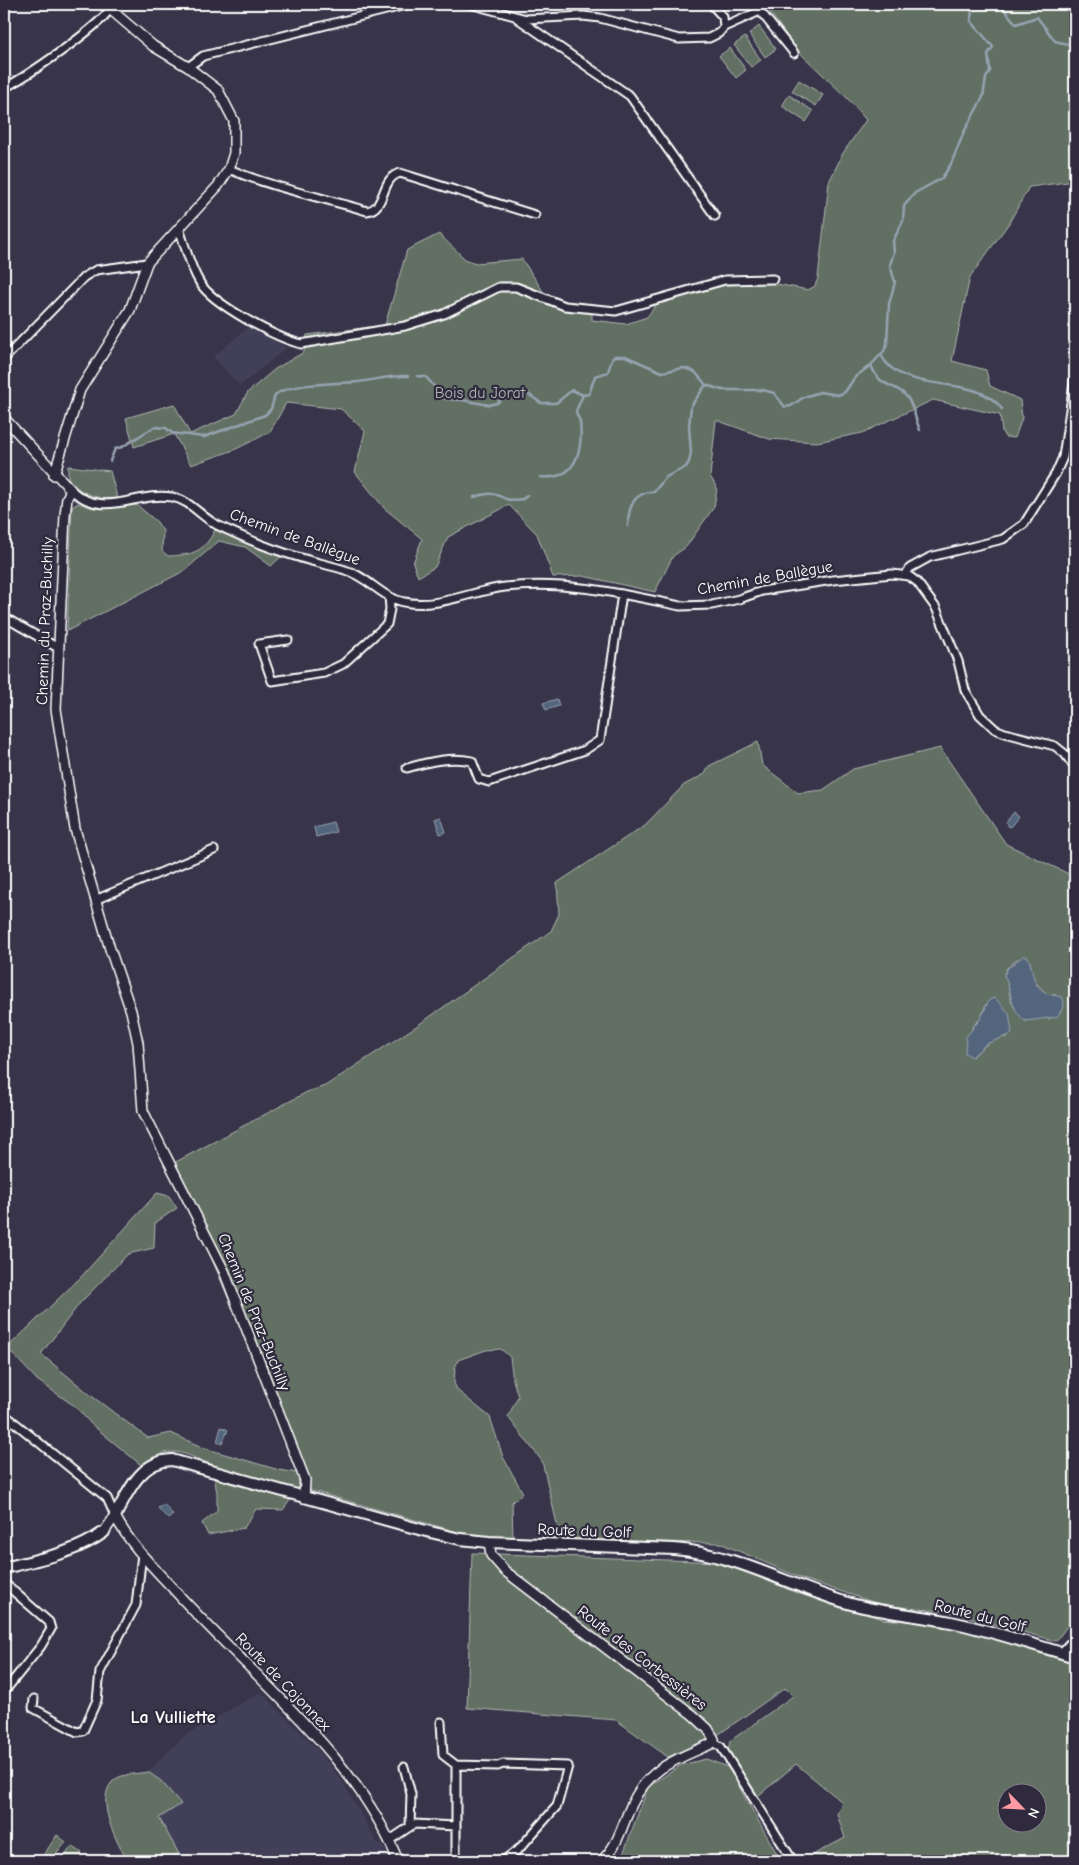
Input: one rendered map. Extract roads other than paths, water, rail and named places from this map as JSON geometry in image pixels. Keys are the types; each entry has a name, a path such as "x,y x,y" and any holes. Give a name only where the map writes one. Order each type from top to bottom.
{"main road":[{"name":"Route du Golf","path":"115,1516 146,1469 158,1462 172,1460 441,1535 490,1542 674,1549 704,1553 738,1562 850,1603 880,1611 953,1622 1075,1657"},
{"path":"4,1568 71,1551 104,1532"}],"street":[{"path":"188,67 203,56 410,4"},
{"path":"470,4 514,16 538,19 583,16 616,21 679,39 693,40 715,35 724,27 736,23 755,12 762,12 794,54"},
{"path":"711,4 722,17 724,27"},
{"path":"4,88 43,64 97,22 110,6 153,46 188,67 214,86 229,108 235,136 234,153 229,169 218,186 147,264 130,310 80,390 54,475"},
{"path":"514,16 630,96 715,216"},
{"path":"229,169 253,180 311,194 367,211 373,210 378,206 388,180 393,175 400,173 535,215"},
{"path":"180,228 196,276 209,293 243,317 287,340 301,344 406,326 444,314 499,287 516,287 566,306 616,311 725,280 773,279"},
{"path":"4,359 84,277 96,270 147,264"},
{"path":"1075,376 1063,457 1052,480 1024,524 1003,539 930,557 910,568 905,575 917,582 936,608 958,661 965,690 980,716 995,729 1055,746 1065,754 1075,768"},
{"name":"Chemin de Ballègue","path":"4,418 54,475 86,501 107,505 160,497 173,497 184,501 210,522 229,531 295,556 346,570 389,596 405,602 423,604 504,587 532,586 586,588 694,607 739,600 762,591 833,580 905,575"},
{"name":"Chemin du Praz-Buchilly","path":"71,490 67,498 65,515 56,709 75,830 95,900 131,1011 139,1057"},
{"path":"407,768 428,762 462,758 472,761 479,779 489,782 585,750 600,740 622,594"},
{"path":"288,640 259,644 272,681 324,672 343,664 383,629 389,620 389,596"},
{"path":"4,617 58,648"},
{"path":"95,900 214,850"},
{"name":"Chemin de Praz-Buchilly","path":"139,1057 144,1111 224,1271 305,1480 304,1498"},
{"path":"4,1414 107,1498 115,1516 104,1532"},
{"path":"107,1498 124,1500"},
{"name":"Route de Cojonnex","path":"115,1516 142,1554 205,1624 332,1754 358,1788 390,1840 398,1861"},
{"name":"Route des Corbessières","path":"490,1542 491,1555 505,1571 694,1715 711,1733 713,1742 721,1748 793,1861"},
{"path":"34,1699 33,1708 77,1732 83,1731 97,1700 100,1672 136,1604 142,1554"},
{"path":"4,1583 49,1622 51,1629 41,1646 8,1687"},
{"path":"1062,1653 1069,1644 1075,1642"},
{"path":"441,1722 443,1756 456,1765 568,1766 557,1806 519,1849 503,1861"},
{"path":"601,1861 614,1848 632,1802 653,1775 672,1760 713,1742"},
{"path":"456,1765 456,1861"},
{"path":"404,1767 411,1794 410,1827"},
{"path":"390,1840 414,1824 456,1826"}],"water":[{"path":"557,699 559,706 546,710 543,703"},
{"path":"1014,812 1019,816 1008,827 1006,822"},
{"path":"441,817 446,832 440,834 435,819"},
{"path":"333,822 336,832 316,837 314,827"},
{"path":"1023,956 1028,957 1039,988 1048,994 1063,998 1064,1006 1057,1017 1025,1021 1016,1011 1004,975 1007,969"},
{"path":"995,998 1009,1013 1012,1034 986,1044 972,1057 965,1053 966,1037 981,1018 989,1000"},
{"path":"221,1427 228,1430 222,1444 217,1442"},
{"path":"164,1504 173,1515 168,1519 158,1508"}],"waterway":[{"path":"417,376 426,377 445,399 489,405 497,403 505,396 525,392 541,403 556,403 572,390 583,395 589,394 595,376 608,372 612,359 615,356 625,356 662,372 683,368 691,370 706,385 722,390 763,390 774,393 785,407 791,406 804,397 820,392 838,395 845,392 855,377 871,365 884,351 887,344 889,304 895,282 890,265 894,252 893,241 903,221 904,206 915,193 942,178 951,164 964,132 983,97 986,78 990,71 988,54 993,47 971,21 972,4"},
{"path":"1000,4 1016,24 1037,17 1055,41 1075,46"},
{"path":"881,355 891,368 906,376 975,391 990,398 1002,409"},
{"path":"871,365 883,382 898,389 907,397 920,430"},
{"path":"110,461 115,449 122,447 154,427 166,428 172,433 204,437 265,415 271,409 275,395 291,388 315,384 358,382 408,376"},
{"path":"628,526 629,513 633,502 641,494 654,492 666,477 686,467 689,462 691,453 689,426 691,406 705,386"},
{"path":"540,477 552,477 562,474 575,462 581,433 576,411 583,395"},
{"path":"474,497 491,494 512,500 523,499 527,495"}],"district":[{"name":"La Vulliette","path":"173,1717"}],"park label":[{"name":"Bois du Jorat","path":"480,393"}]}
